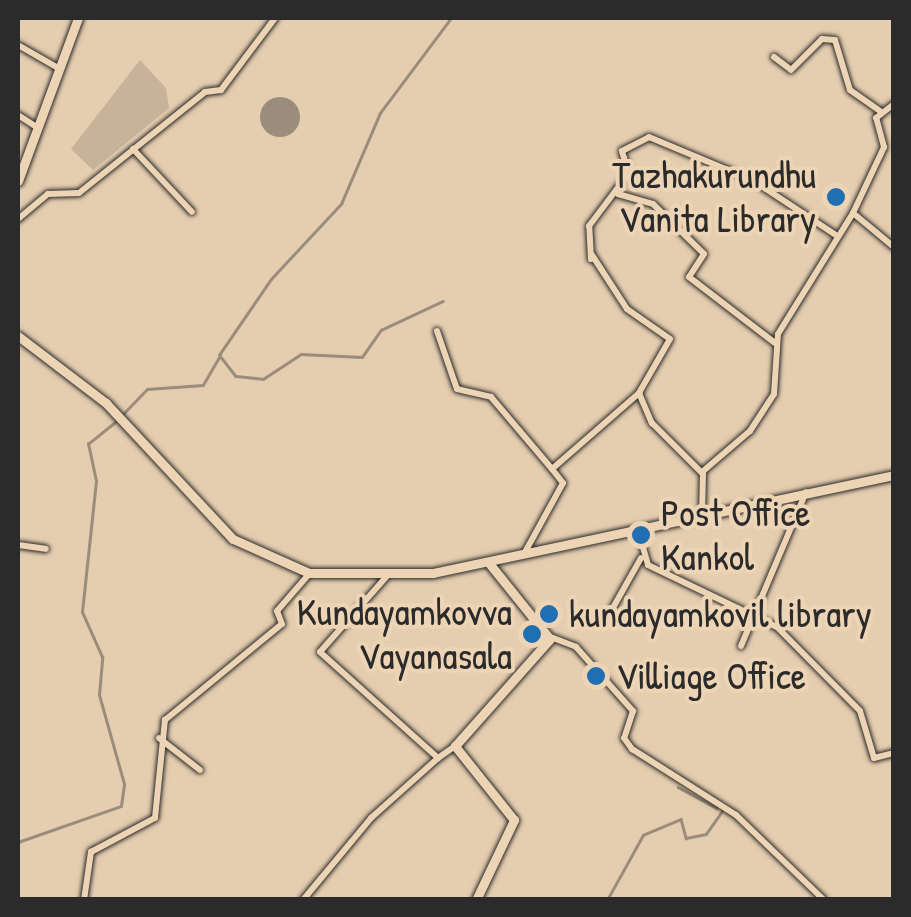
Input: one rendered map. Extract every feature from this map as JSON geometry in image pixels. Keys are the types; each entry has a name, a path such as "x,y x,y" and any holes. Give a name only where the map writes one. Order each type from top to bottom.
{"main road":[{"path":"18,181 78,18"},
{"path":"18,336 106,403 233,539 310,573 387,576 489,563 806,491 894,475"},
{"path":"476,900 514,820 456,746 548,636 489,563"}],"street":[{"path":"18,220 48,194 79,193 133,149 232,80 276,18"},
{"path":"774,57 791,70 822,39 835,40 850,90 882,112"},
{"path":"18,44 58,68"},
{"path":"702,472 761,416 777,384 776,343 836,235 853,213 884,147 875,126 882,112 894,104"},
{"path":"18,116 38,128"},
{"path":"552,469 639,393 670,339 626,309 590,259 589,226 618,194 628,173 622,151 649,137 754,181 836,235"},
{"path":"133,149 192,212"},
{"path":"618,194 629,202 643,197 662,213 704,254 689,277 776,343"},
{"path":"853,213 894,247"},
{"path":"590,259 594,249"},
{"path":"438,331 457,389 491,397 563,482 524,554"},
{"path":"639,393 652,422 702,472 702,515"},
{"path":"742,646 806,491"},
{"path":"610,614 641,558 638,530"},
{"path":"18,545 46,549"},
{"path":"641,558 750,619 777,627 826,668 860,711 874,758 894,754"},
{"path":"84,900 90,852 155,818 158,738 179,707 282,624 277,611 310,573"},
{"path":"387,576 320,652 438,758"},
{"path":"548,636 576,647 633,711 624,738 632,750 736,816 821,899"},
{"path":"158,738 200,770"},
{"path":"303,900 371,818 456,746"}],"shaded area":[{"path":"140,60 166,88 169,108 93,170 71,149"},
{"path":"280,97 294,103 300,117 294,131 280,137 266,131 260,117 266,103"}],"waterway":[{"path":"219,355 271,279 341,204 380,113 451,18"},
{"path":"221,357 236,376 263,379 301,354 362,357 381,330 443,301"},
{"path":"122,415 147,389 203,385 220,355"},
{"path":"18,842 121,806 124,784 99,695 102,657 82,612 96,481 88,444 116,421"},
{"path":"678,787 717,808"},
{"path":"607,900 643,835 681,819 686,838 706,834 724,808"}],"place":[{"name":"Tazhakurundhu Vanita Library","path":"836,197"},
{"name":"Post Office Kankol","path":"641,535"},
{"name":"kundayamkovil library","path":"549,614"},
{"name":"Kundayamkovva Vayanasala","path":"532,634"},
{"name":"Villiage Office","path":"596,676"}]}
